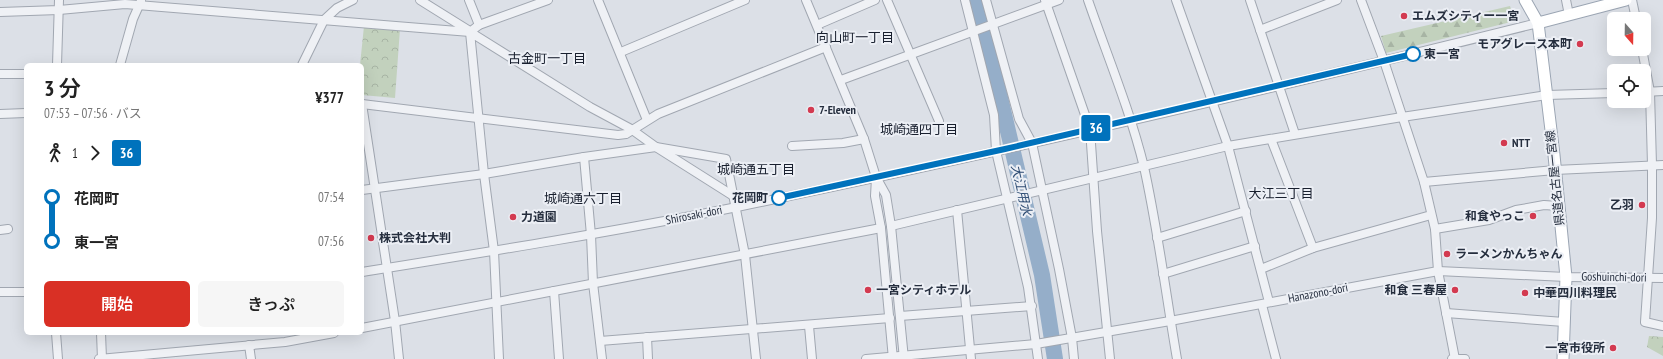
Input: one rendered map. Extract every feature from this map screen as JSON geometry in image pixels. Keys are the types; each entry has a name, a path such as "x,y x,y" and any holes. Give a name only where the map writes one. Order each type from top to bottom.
{"main road":[{"name":"県道名古屋一宮線","path":"1525,0 1538,23 1555,170 1566,276 1563,359"},
{"path":"1538,23 1626,0"}],"street":[{"path":"57,63 59,0"},
{"path":"303,63 324,20 337,8 353,0"},
{"path":"420,0 590,107 631,129 656,147 735,197"},
{"path":"469,0 479,25"},
{"path":"0,12 59,10 141,2 324,20 470,32 479,25 548,0"},
{"path":"598,0 621,52 647,120"},
{"path":"621,52 745,0"},
{"path":"806,0 841,80 864,139 876,177 886,195 891,226 904,357"},
{"path":"817,25 875,0"},
{"path":"887,0 909,55 939,122"},
{"path":"965,0 975,31 994,115 996,151 1032,306 1038,359"},
{"path":"986,0 1019,119 1032,143 1072,338 1074,359"},
{"path":"841,80 992,25 1045,2 1059,0"},
{"path":"1088,0 1130,121 1143,166 1164,274 1177,359"},
{"path":"1176,0 1228,146 1261,269 1276,359"},
{"path":"1250,0 1295,134"},
{"path":"1260,30 1337,0"},
{"path":"1361,0 1384,61 1424,182 1435,229 1438,271 1453,359 1465,359"},
{"path":"1566,0 1569,15"},
{"path":"1632,0 1635,12"},
{"path":"121,63 133,19 141,2"},
{"path":"1045,2 1090,129 1097,231 1110,359"},
{"name":"Shirosaki-dori","path":"364,272 591,235 737,207 1130,121 1538,23"},
{"path":"470,32 484,174 494,251 499,359"},
{"path":"364,104 618,135 626,134 631,129 647,120 826,47"},
{"path":"0,74 24,74"},
{"path":"1651,92 1663,91"},
{"path":"891,226 1228,146 1295,134 1547,95 1607,93"},
{"path":"1648,108 1652,166 1652,218 1645,322 1663,326"},
{"path":"0,114 24,113"},
{"path":"364,118 395,321 399,359"},
{"path":"792,146 843,143 864,139"},
{"path":"1271,139 1313,248"},
{"path":"364,190 484,174 584,156 656,147 726,159 737,207 745,255 756,359"},
{"path":"584,156 591,235 593,283 602,359"},
{"path":"1424,182 1555,170 1663,165"},
{"path":"876,177 875,196 881,228 893,358"},
{"path":"1435,229 1489,220 1516,210 1544,205 1558,206"},
{"path":"957,210 968,311 971,359"},
{"path":"1157,238 1246,211"},
{"path":"1261,269 1313,248 1431,215"},
{"path":"364,328 881,228"},
{"path":"1164,274 1255,246"},
{"name":"Hanazono-dori","path":"866,359 893,358 1036,344 1170,321 1438,271 1566,276"},
{"name":"Goshuinchi-dori","path":"1566,276 1663,278"},
{"path":"554,291 559,359"},
{"path":"0,292 24,292"},
{"path":"900,316 1032,306"},
{"path":"1446,313 1564,322"},
{"path":"600,341 809,326 890,318"},
{"path":"809,326 812,359"},
{"path":"56,335 58,359"},
{"path":"101,335 102,359"},
{"path":"99,359 186,355 249,345 285,342 323,335"},
{"path":"647,337 648,359"},
{"path":"249,345 251,359"}],"green space":[{"path":"1510,6 1515,21 1386,53 1381,36"},
{"path":"364,26 400,29 395,98 364,95 364,63 360,63"},
{"path":"1649,336 1663,337 1663,356 1647,347"}],"waterway":[{"name":"大江用水","path":"977,0 1042,275 1055,359"}],"bus line":[{"name":"36","path":"779,198 1130,121 1413,54"}],"place":[{"name":"エムズシティー一宮","path":"1404,16"},
{"name":"モアグレース本町","path":"1580,44"},
{"name":"東一宮","path":"1413,54"},
{"name":"7-Eleven","path":"811,110"},
{"name":"NTT","path":"1504,143"},
{"name":"花岡町","path":"779,198"},
{"name":"乙羽","path":"1642,205"},
{"name":"和食やっこ","path":"1533,216"},
{"name":"力道園","path":"513,217"},
{"name":"株式会社大判","path":"371,238"},
{"name":"ラーメンかんちゃん","path":"1447,254"},
{"name":"一宮シティホテル","path":"868,290"},
{"name":"和食 三春屋","path":"1455,290"},
{"name":"中華四川料理民","path":"1525,293"},
{"name":"一宮市役所","path":"1613,348"}],"district":[{"name":"向山町一丁目","path":"855,37"},
{"name":"古金町一丁目","path":"547,58"},
{"name":"城崎通四丁目","path":"919,129"},
{"name":"城崎通五丁目","path":"756,169"},
{"name":"大江三丁目","path":"1281,193"},
{"name":"城崎通六丁目","path":"583,198"}]}
